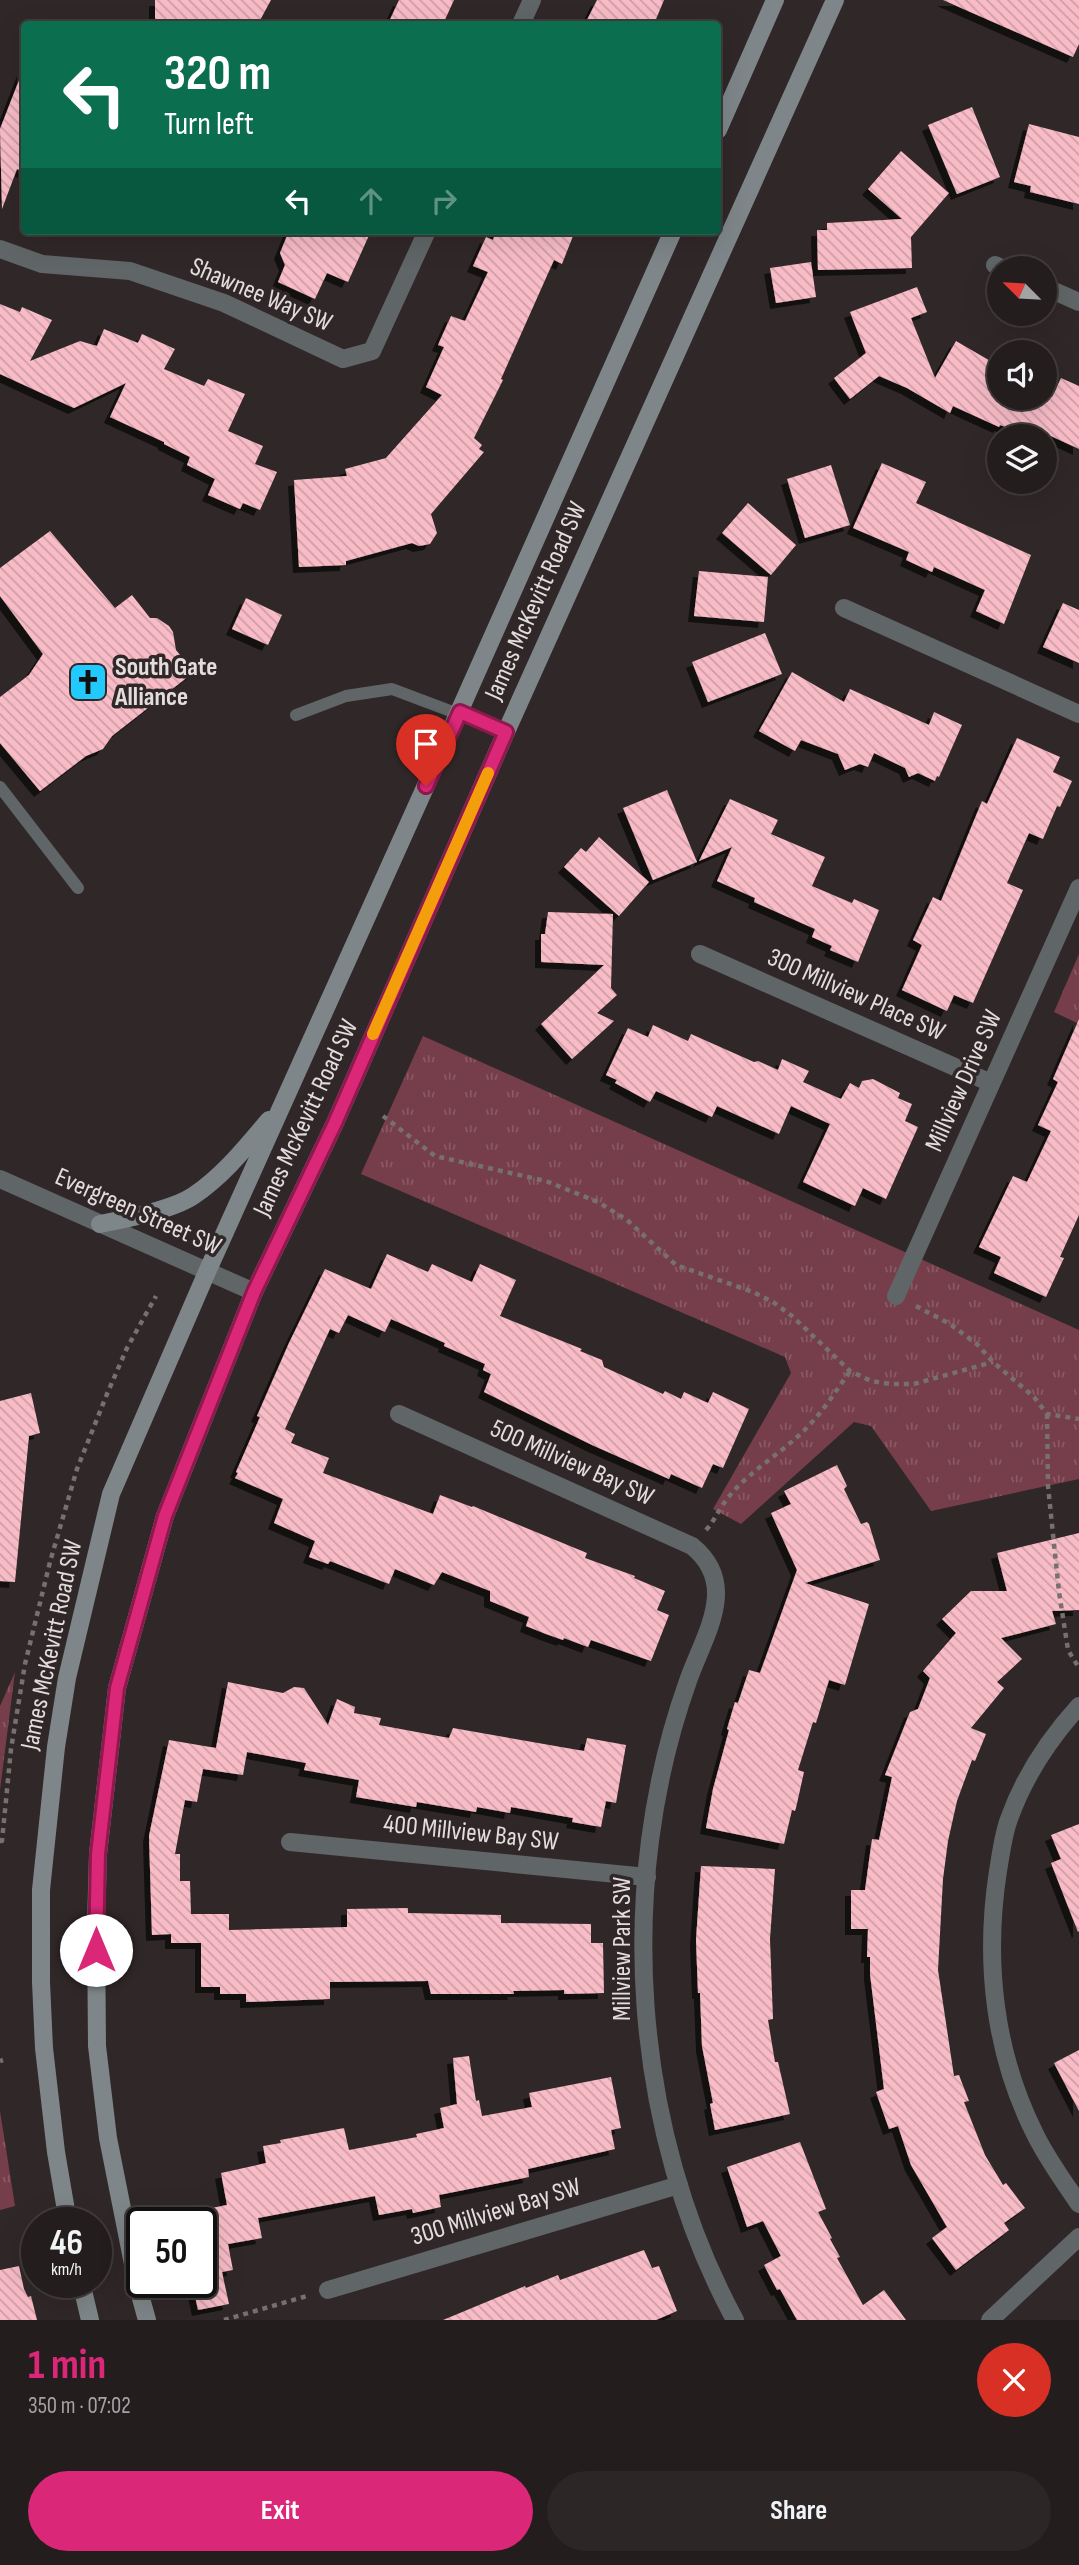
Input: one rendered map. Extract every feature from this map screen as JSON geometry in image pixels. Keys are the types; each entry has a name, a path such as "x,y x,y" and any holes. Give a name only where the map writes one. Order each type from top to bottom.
{"main road":[{"path":"721,123 775,0"},
{"name":"James McKevitt Road SW","path":"147,2320 136,2284 108,2137 97,2046 96,1926 98,1854 117,1688 165,1516 254,1292 335,1123 506,732 835,0"},
{"path":"812,51 848,0"},
{"name":"James McKevitt Road SW","path":"65,2207 45,2061 41,1982 41,1890 56,1747 67,1678 111,1494 207,1272 460,712 671,235"},
{"path":"100,1224 136,1217 191,1198 226,1168 283,1104"},
{"path":"85,2298 90,2320"}],"street":[{"path":"522,21 532,0"},
{"name":"Shawnee Way SW","path":"0,249 41,264 131,271 224,303 344,359 372,351 425,235"},
{"path":"1057,292 1079,302"},
{"path":"844,608 1079,714"},
{"name":"Millview Drive SW","path":"896,1296 1079,888"},
{"name":"300 Millview Place SW","path":"700,954 991,1083"},
{"name":"Evergreen Street SW","path":"0,1179 254,1292"},
{"name":"500 Millview Bay SW","path":"399,1414 692,1546 706,1560 713,1574"},
{"name":"Millview Park SW","path":"713,1574 718,1594 715,1609 687,1684 659,1788 647,1877 643,1976 648,2030 665,2136 679,2185 712,2277 735,2320"},
{"path":"1079,1706 1035,1764 1009,1821 993,1905 992,1964 1000,2037 1014,2083 1036,2136 1079,2204"},
{"name":"400 Millview Bay SW","path":"290,1842 647,1877"},
{"name":"300 Millview Bay SW","path":"328,2290 679,2185"},
{"path":"990,2320 1079,2238"}],"lane":[{"path":"296,715 346,696 392,688 506,732"},
{"path":"0,787 78,888"}],"path":[{"path":"383,1116 435,1156 546,1181 598,1202 627,1220 676,1265 773,1302 792,1316 850,1371 871,1381 914,1384 993,1362"},
{"path":"0,1841 25,1664 54,1549 77,1469 107,1394 127,1348 156,1296"},
{"path":"896,1296 950,1324 978,1345 993,1362 1034,1396 1047,1414 1048,1486 1059,1592 1068,1650 1079,1668"},
{"path":"692,1546 716,1520 727,1499 798,1437 822,1411 850,1371"},
{"path":"1047,1414 1079,1419"},
{"path":"224,2320 328,2290"}],"green space":[{"path":"1079,954 1079,1024 1054,1012"},
{"path":"423,1036 1079,1330 1079,1479 931,1511 871,1426 854,1422 741,1524 713,1509 791,1373 785,1357 361,1174"},
{"path":"15,1672 0,1790 0,1706"},
{"path":"0,2111 15,2206 0,2210"}],"building":[{"path":"155,0 271,0 260,21 155,21"},
{"path":"399,0 454,0 444,21 389,21"},
{"path":"597,0 664,0 655,21 586,21"},
{"path":"943,0 1079,0 1079,44 1073,57"},
{"path":"21,75 21,171 17,169 2,209 0,129"},
{"path":"972,107 1000,177 957,194 928,125"},
{"path":"1029,124 1079,137 1079,204 1030,192 1031,186 1014,182"},
{"path":"901,151 949,193 911,237 912,268 818,270 817,230 827,230 827,223 902,219 868,189"},
{"path":"287,235 369,235 348,282 327,273 315,299 278,282 285,265 280,253"},
{"path":"495,235 573,235 562,264 554,260 501,379 503,380 474,438 482,445 479,449 484,452 431,514 437,533 430,544 419,546 412,543 346,561 346,565 299,567 294,480 347,476 345,469 386,458 442,395 426,387 444,347 438,345 451,316 465,321 488,272 473,266 486,237 493,240"},
{"path":"811,262 816,297 776,303 770,268"},
{"path":"917,287 927,312 911,318 935,378 956,341 987,359 987,410 1057,410 1057,386 1061,378 1079,386 1079,449 1057,439 1057,424 992,424 953,406 950,413 907,388 879,376 850,399 834,378 866,353 850,312"},
{"path":"0,304 20,312 22,307 52,320 30,361 80,341 97,346 104,329 138,343 142,334 175,349 164,369 204,386 208,379 245,394 228,431 263,446 255,464 277,472 260,510 243,503 240,509 208,495 215,479 187,465 190,457 110,417 126,383 74,408 0,374"},
{"path":"882,463 926,482 916,503 1031,555 1004,624 976,611 985,590 934,567 932,572 906,560 909,552 853,528"},
{"path":"831,465 850,525 805,538 787,479"},
{"path":"748,503 796,545 771,575 722,533"},
{"name":"South Gate Alliance","path":"50,531 115,608 132,595 150,618 157,618 169,626 173,632 176,650 194,672 112,736 103,749 86,756 40,791 0,743 0,697 29,675 43,654 0,596 0,568"},
{"path":"699,571 768,577 764,622 694,616"},
{"path":"246,598 282,615 268,645 232,629"},
{"path":"1063,603 1079,610 1079,663 1043,647"},
{"path":"765,633 782,674 708,702 692,662"},
{"path":"792,672 844,702 850,689 929,725 934,712 962,725 939,777 937,776 935,781 918,773 909,777 905,768 874,753 868,767 860,764 845,770 838,754 801,740 795,751 759,731"},
{"path":"1017,738 1060,757 1053,772 1072,781 1060,807 1057,806 1043,839 1029,833 1007,883 1023,890 973,1003 954,995 947,1011 902,990 922,945 913,940 933,897 941,901 982,801 987,804"},
{"path":"667,790 697,862 653,880 623,808"},
{"path":"730,799 778,820 771,834 825,857 812,886 852,903 854,899 879,910 858,962 830,950 832,946 812,937 815,929 754,902 755,898 717,881 732,847 699,861"},
{"path":"599,837 649,882 619,916 564,867 581,848 586,852"},
{"path":"548,912 613,914 611,988 617,995 597,1013 614,1021 572,1059 541,1024 604,965 541,962 541,934 545,934"},
{"path":"1079,1019 1079,1215 1060,1257 1064,1258 1046,1297 994,1273 1001,1257 979,1247 1013,1176 1027,1182 1051,1131 1038,1125 1058,1082 1053,1079"},
{"path":"653,1025 688,1041 691,1034 778,1070 782,1059 809,1071 803,1082 841,1099 850,1083 859,1088 862,1081 873,1079 900,1093 898,1098 912,1104 905,1121 918,1127 886,1199 863,1188 855,1206 803,1182 830,1124 791,1106 779,1134 717,1106 712,1117 656,1091 650,1102 615,1083 617,1080 606,1075 628,1028 648,1037"},
{"path":"387,1254 428,1272 432,1264 472,1282 480,1264 516,1280 500,1316 582,1349 580,1351 602,1360 604,1367 663,1394 665,1391 681,1399 684,1392 708,1403 713,1392 749,1409 723,1468 713,1464 702,1488 671,1474 669,1479 484,1392 491,1374 483,1370 485,1364 444,1346 445,1343 391,1319 385,1332 348,1315 339,1333 330,1329 285,1429 295,1434 291,1443 329,1458 323,1473 433,1514 440,1495 473,1506 587,1553 585,1558 635,1576 634,1578 665,1591 657,1610 669,1615 651,1661 591,1640 588,1647 526,1626 529,1617 490,1601 490,1591 442,1572 434,1585 395,1569 389,1584 330,1561 328,1564 309,1557 315,1541 274,1523 283,1499 235,1478 260,1417 257,1416 325,1269 371,1289"},
{"path":"31,1393 40,1433 29,1436 15,1582 0,1581 0,1401"},
{"path":"837,1465 847,1486 844,1489 861,1524 869,1524 880,1560 805,1583 869,1604 845,1685 829,1680 798,1770 804,1772 784,1844 706,1828 735,1702 738,1703 749,1670 760,1673 797,1570 771,1513 791,1504 784,1491"},
{"path":"1079,1533 1079,1610 1052,1611 1056,1624 1001,1638 1022,1659 997,1682 1004,1688 971,1728 986,1734 975,1761 972,1760 957,1801 948,1841 938,1970 954,2076 959,2075 969,2101 964,2102 985,2155 1003,2185 1006,2183 1025,2208 1004,2223 1009,2230 956,2270 932,2238 947,2227 911,2165 898,2126 889,2129 876,2092 884,2089 870,1957 867,1957 868,1929 851,1929 851,1890 865,1890 872,1839 879,1840 892,1777 885,1775 910,1712 918,1709 930,1678 923,1671 956,1633 942,1619 971,1591 1007,1591 997,1553"},
{"path":"228,1682 283,1693 294,1687 304,1688 328,1725 337,1699 355,1707 354,1713 381,1718 379,1725 449,1738 453,1728 584,1751 587,1738 626,1745 616,1803 606,1801 601,1827 572,1822 573,1818 511,1807 510,1813 477,1807 476,1812 417,1802 416,1807 356,1797 359,1780 304,1770 306,1763 247,1752 243,1775 203,1769 197,1802 185,1800 175,1854 180,1854 180,1881 190,1881 191,1914 229,1914 229,1930 347,1927 347,1909 408,1908 408,1913 501,1915 501,1923 591,1924 591,1943 603,1943 604,1993 564,1994 564,1990 513,1991 514,1994 431,1994 428,1981 330,1982 330,1999 246,2002 246,1994 220,1994 220,1987 201,1987 201,1943 171,1943 171,1934 152,1935 149,1836 169,1740 216,1748"},
{"path":"1079,1824 1078,1932 1051,1863 1061,1859 1051,1835"},
{"path":"701,1866 775,1869 770,1939 773,2019 768,2020 775,2062 778,2062 790,2114 715,2130 710,2104 713,2103 702,2046 698,1993 696,1940"},
{"path":"1079,2050 1079,2111 1054,2063"},
{"path":"469,2056 476,2101 479,2100 482,2116 532,2107 529,2093 611,2077 621,2128 611,2130 615,2149 528,2169 529,2177 439,2195 441,2207 413,2213 412,2209 379,2215 375,2196 258,2218 262,2238 228,2244 233,2270 222,2272 229,2304 198,2310 195,2298 217,2298 217,2207 227,2205 221,2173 266,2163 263,2146 281,2143 280,2140 344,2128 349,2150 417,2137 416,2134 444,2128 440,2108 457,2104 453,2058"},
{"path":"800,2142 826,2209 818,2212 840,2257 837,2258 863,2305 884,2290 906,2320 797,2320 780,2289 777,2290 764,2265 781,2256 763,2221 747,2227 727,2167"},
{"path":"644,2250 652,2268 659,2266 677,2311 656,2320 443,2320 525,2286 526,2288 558,2275 560,2280"},
{"path":"19,2266 21,2298 32,2298 37,2320 0,2320 0,2270"}],"slow traffic":[{"path":"373,1034 488,773"}],"place":[{"name":"South Gate Alliance","path":"88,682"}],"route":[{"path":"96,1950 98,1854 117,1688 165,1516 254,1292 335,1123 506,732 460,712 426,786"}]}
